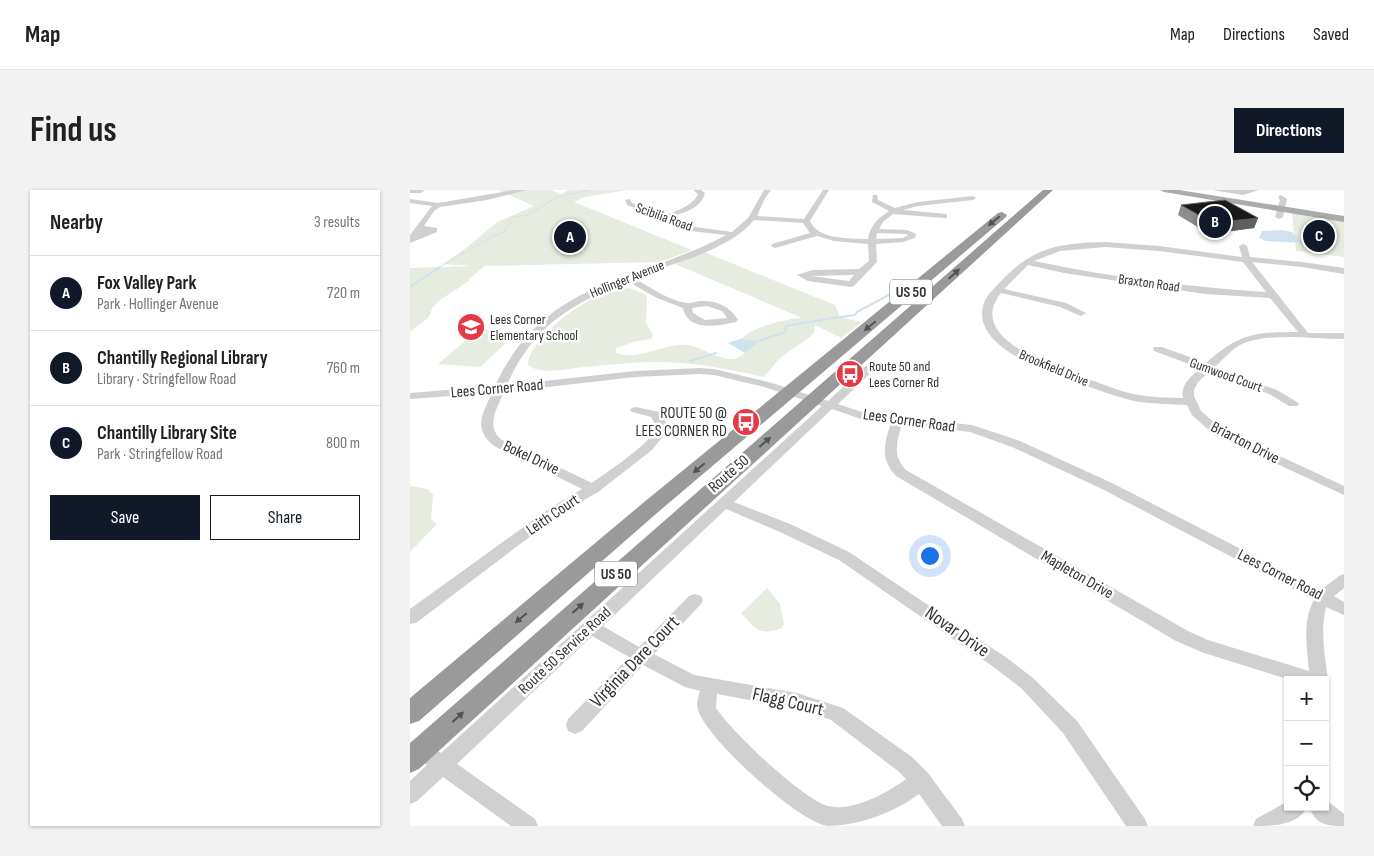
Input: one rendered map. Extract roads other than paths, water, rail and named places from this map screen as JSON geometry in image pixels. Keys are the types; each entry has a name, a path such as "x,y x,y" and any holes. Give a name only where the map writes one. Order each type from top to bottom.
{"highway":[{"name":"Route 50","path":"410,712 650,508 1031,190"},
{"name":"Route 50","path":"425,758 565,619 821,403 1048,190"}],"main road":[{"path":"1164,190 1281,207"},
{"path":"1180,190 1344,218"}],"street":[{"path":"410,201 438,205 496,197 524,190"},
{"path":"661,217 696,204 703,195 696,190"},
{"name":"Hollinger Avenue","path":"500,388 516,356 540,327 579,300 627,278 712,245 733,234 752,218 759,201 768,190"},
{"path":"806,221 826,190"},
{"path":"1215,190 1243,193 1256,190"},
{"path":"410,191 421,193"},
{"path":"929,195 936,201"},
{"path":"875,196 873,200 876,203 898,210 913,214 944,216"},
{"path":"797,264 797,269 801,275 861,272 874,262 873,235 881,221 898,210 915,204 973,198"},
{"name":"Scibilia Road","path":"628,200 629,204 694,229 733,234"},
{"path":"411,241 431,210 438,205"},
{"path":"426,218 439,215 458,206"},
{"path":"752,218 806,221"},
{"path":"806,221 810,230 816,234 833,239 873,235"},
{"path":"411,241 434,230 420,228"},
{"path":"775,246 816,234"},
{"name":"Brookfield Drive","path":"1190,402 1148,400 1120,394 1041,364 1018,353 995,335 987,319 989,302 1027,262 1039,254 1055,249 1092,244 1344,271"},
{"path":"1243,246 1246,259 1305,335"},
{"name":"Braxton Road","path":"1027,262 1064,270 1205,291 1272,294"},
{"path":"627,278 660,296 687,306 704,303 720,294"},
{"path":"999,290 1063,305 1081,313"},
{"path":"687,306 688,313 694,320 719,324 733,320 726,309 704,303"},
{"path":"1190,402 1188,390 1190,384 1228,349 1245,340 1274,335 1344,336"},
{"name":"Gumwood Court","path":"1158,349 1273,392 1293,404"},
{"name":"Route 50 Service Road","path":"410,794 425,758 591,627 724,503 821,403 873,365"},
{"name":"Lees Corner Road","path":"410,396 692,370 714,372 864,416 961,428 1002,438 1107,486 1344,609"},
{"name":"Bokel Drive","path":"500,388 487,416 486,426 495,441 593,489"},
{"name":"Briarton Drive","path":"1190,402 1201,419 1218,432 1344,491"},
{"name":"Leith Court","path":"410,618 555,511 593,489 648,447 659,434 661,428 659,418 649,412 636,410"},
{"name":"Mapleton Drive","path":"897,421 889,456 892,464 901,473 1182,636 1204,646 1304,676"},
{"name":"Novar Drive","path":"724,503 785,528 844,556 1001,663 1027,683 1070,727 1138,826"},
{"path":"1317,676 1315,620 1323,598 1344,580"},
{"name":"Virginia Dare Court","path":"575,725 695,600"},
{"name":"Flagg Court","path":"591,627 640,656 692,682 711,687 797,701 837,714 905,764 921,780 955,826"},
{"path":"711,687 706,700 708,712 732,741 756,766 804,803 827,816 852,815 892,801 921,780"},
{"path":"425,758 528,826"},
{"path":"1263,826 1290,811"},
{"path":"1324,811 1343,826"}],"water":[{"path":"1283,230 1292,232 1303,243 1266,241 1259,238 1262,231"},
{"path":"743,338 746,341 754,340 756,344 745,353 728,343"}],"waterway":[{"path":"438,268 493,236 505,232 504,228 511,223 508,221 513,217 528,215 557,197 589,190"},
{"path":"410,287 440,267"},
{"path":"834,318 855,315 857,312 900,289"},
{"path":"756,342 785,332 786,326 833,318"},
{"path":"690,361 716,353"}],"place":[{"name":"Chantilly Regional Library","path":"1215,222"},
{"name":"Chantilly Library Site","path":"1319,236"},
{"name":"Fox Valley Park","path":"570,237"},
{"name":"Lees Corner Elementary School","path":"471,327"},
{"name":"Route 50 and Lees Corner Rd","path":"850,374"},
{"name":"ROUTE 50 @ LEES CORNER RD","path":"746,422"}]}
